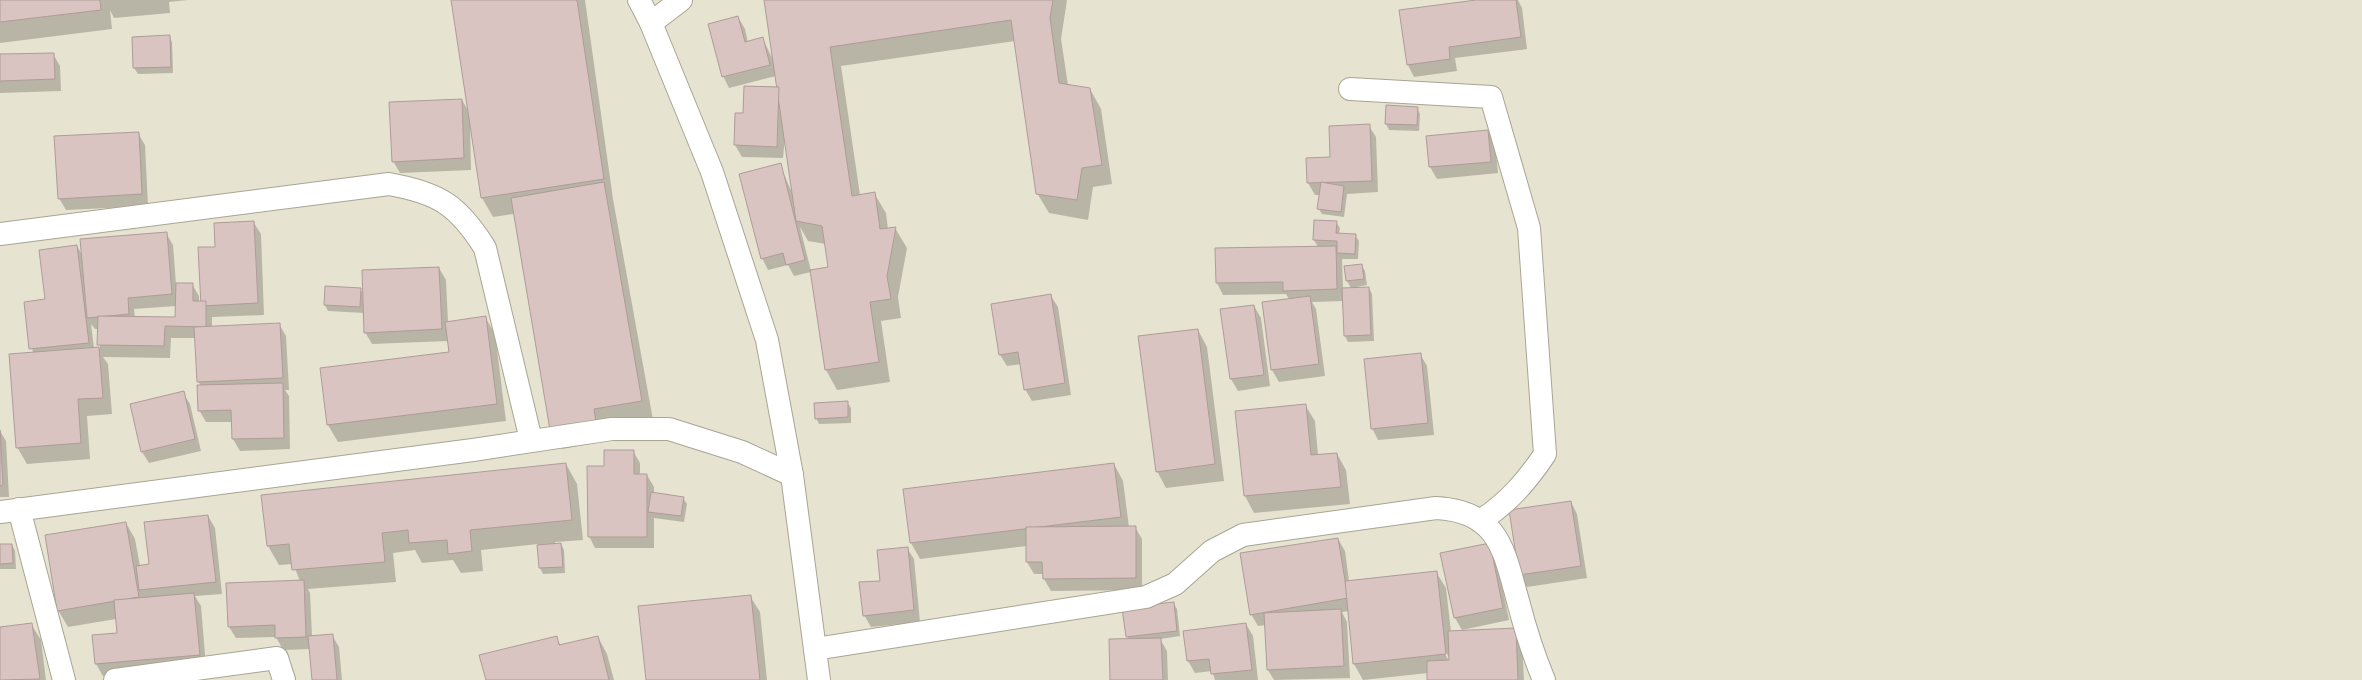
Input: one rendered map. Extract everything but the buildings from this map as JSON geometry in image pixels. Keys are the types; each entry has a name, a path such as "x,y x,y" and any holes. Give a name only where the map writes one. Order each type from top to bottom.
{"street":[{"path":"639,0 651,23 712,172 767,340 792,475 816,648 819,680"},
{"path":"651,23 681,0"},
{"path":"1350,89 1491,97 1529,228 1545,454 1531,476 1514,494 1497,510 1480,521"},
{"path":"0,234 389,184 419,189 446,202 469,223 485,248 531,440"},
{"path":"64,680 10,510 465,451 612,428 669,429 742,452 792,475"},
{"path":"816,648 1146,597 1175,584 1212,551 1226,542 1260,531 1436,508 1451,509 1480,521 1501,544 1526,632 1544,680"},
{"path":"115,680 277,658 284,680"}]}
